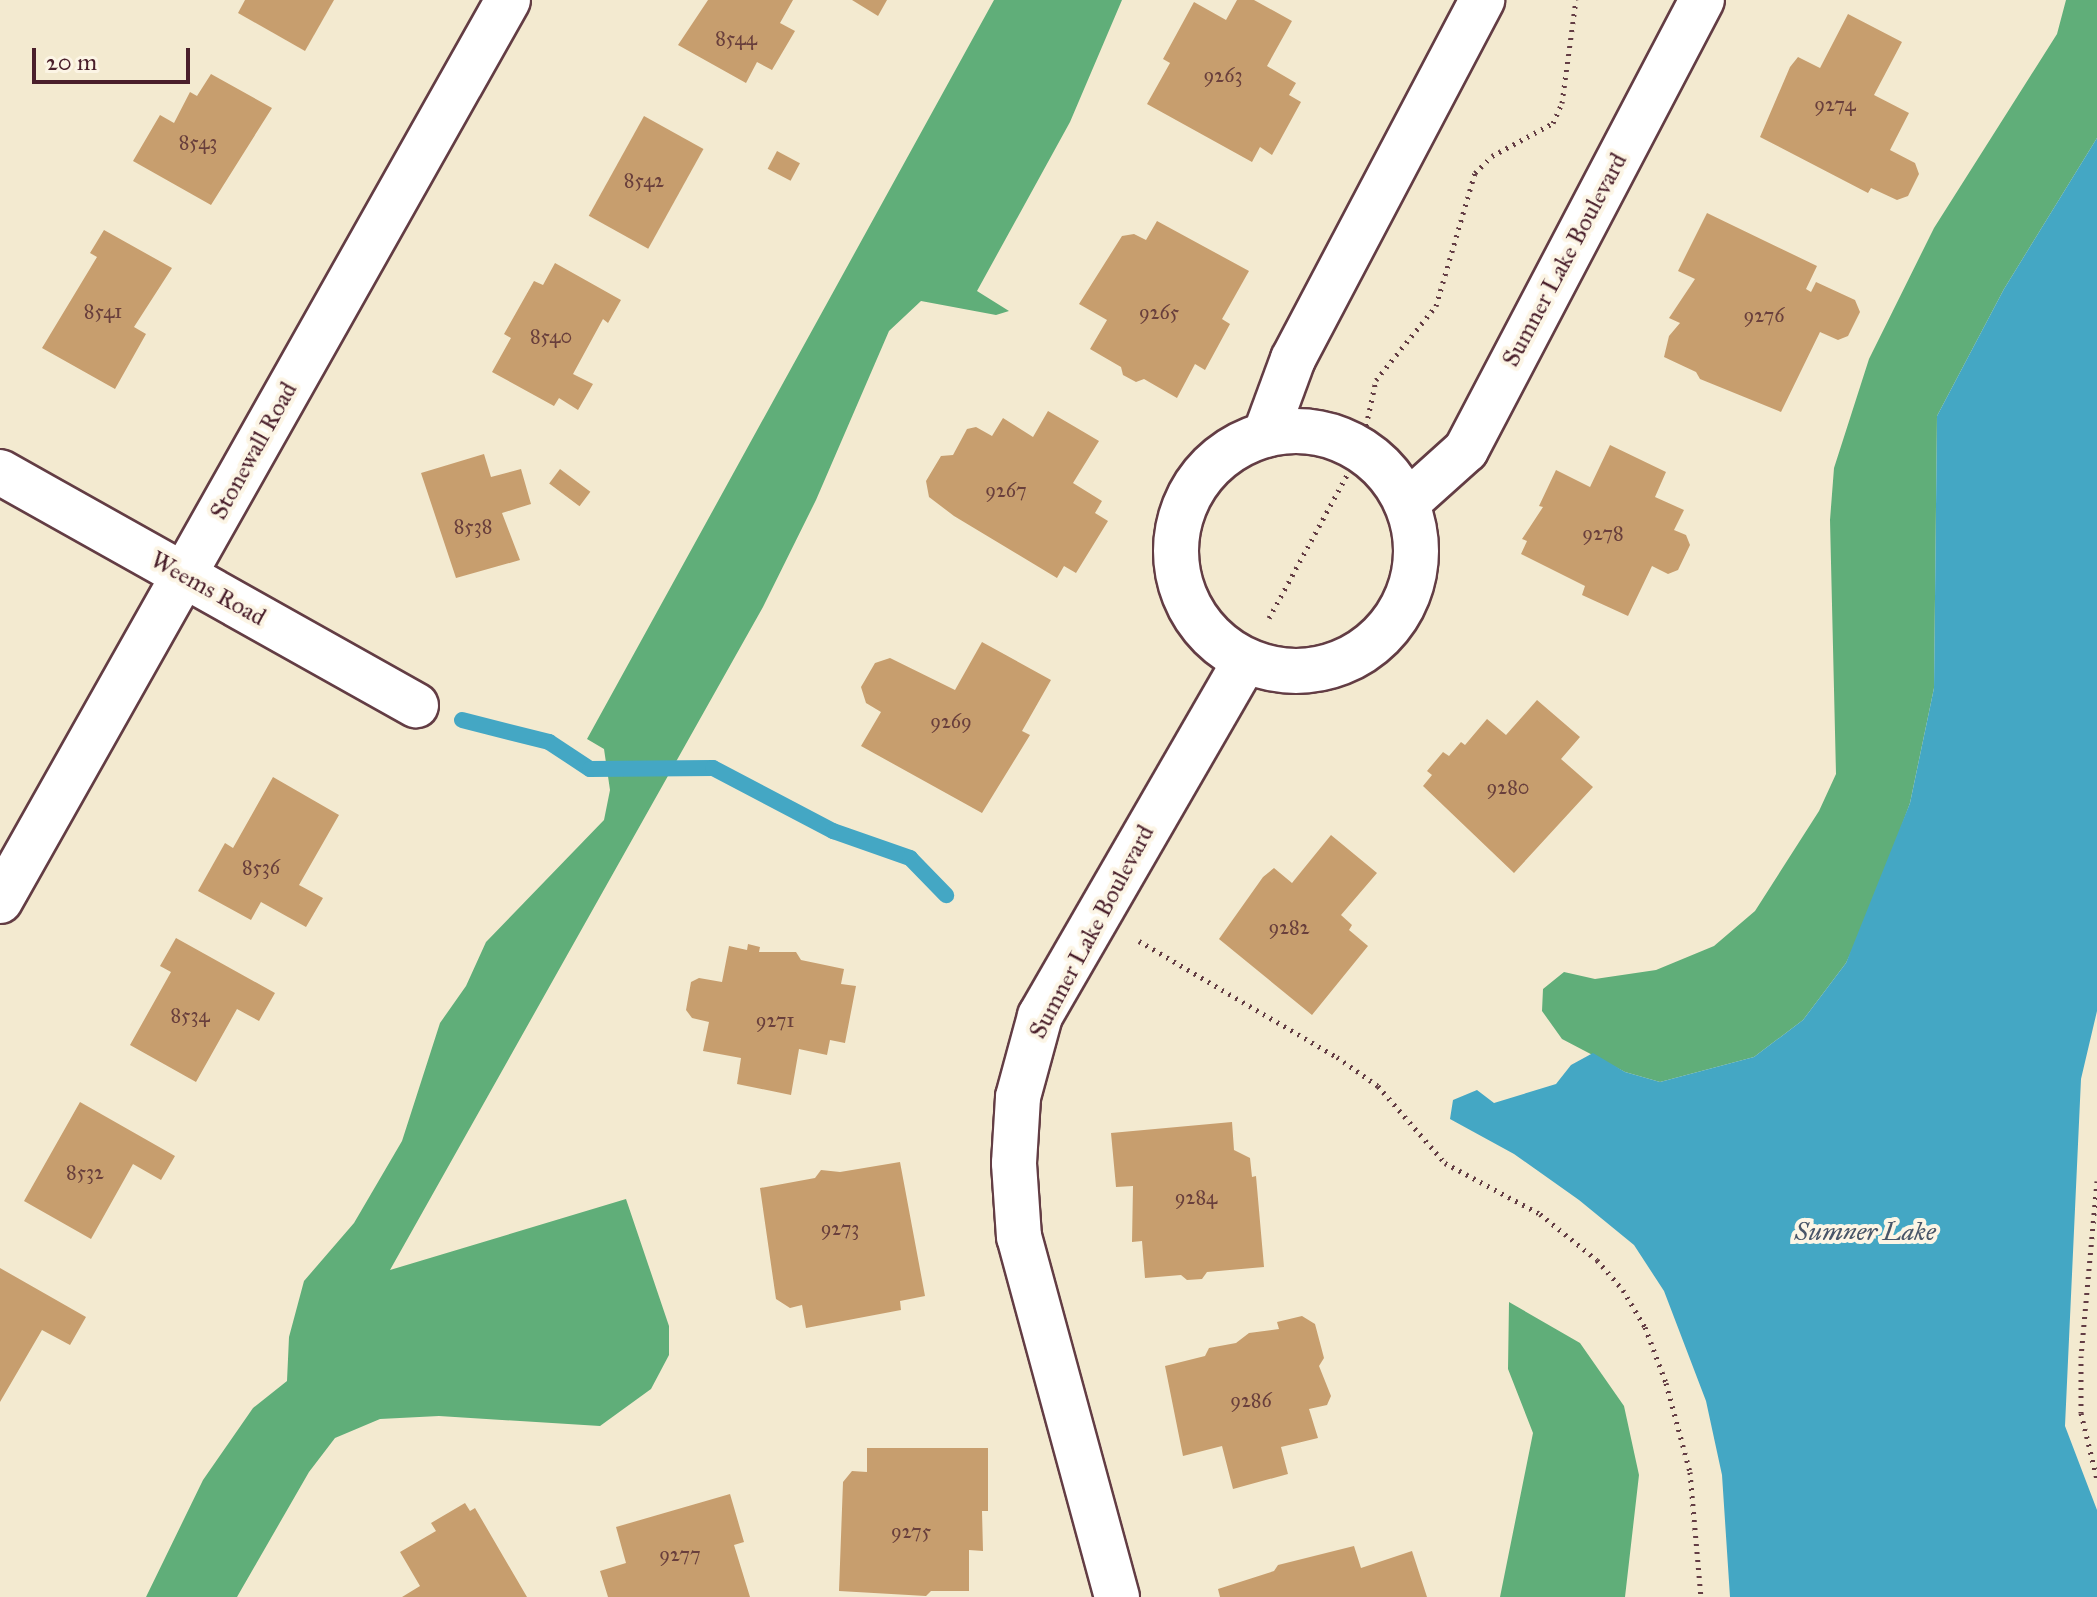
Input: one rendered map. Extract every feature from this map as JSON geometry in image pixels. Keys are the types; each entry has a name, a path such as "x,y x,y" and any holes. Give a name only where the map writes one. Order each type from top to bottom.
{"street":[{"name":"Stonewall Road","path":"0,901 508,0"},
{"path":"1265,435 1299,346 1482,0"},
{"name":"Sumner Lake Boulevard","path":"1407,503 1466,450 1702,0"},
{"path":"1301,431 1361,449 1391,476 1407,503 1416,534 1416,568 1407,599 1389,628 1365,651 1335,665 1301,671 1245,661 1209,634 1188,605 1177,572 1176,537 1186,502 1205,472 1232,449 1265,435 1301,431"},
{"name":"Weems Road","path":"0,472 416,705"},
{"name":"Sumner Lake Boulevard","path":"1117,1597 1019,1237 1014,1163 1018,1097 1027,1052 1040,1016 1245,661"}],"path":[{"path":"1245,661 1361,449 1376,380 1436,306 1449,275 1475,173 1492,156 1553,123 1562,103 1576,0"},
{"path":"1095,916 1337,1057 1378,1086 1445,1163 1540,1214 1597,1260 1645,1327 1666,1383 1690,1472 1701,1597"},
{"path":"2097,1181 2081,1356 2081,1413 2097,1479"}],"green space":[{"path":"994,0 1122,0 1070,122 977,291 1009,311 996,315 921,301 889,331 816,500 763,607 390,1270 626,1199 669,1326 669,1355 651,1389 600,1426 439,1416 380,1419 335,1438 309,1472 237,1597 146,1597 203,1480 253,1408 287,1381 289,1337 304,1281 354,1223 402,1141 440,1023 466,986 486,942 604,820 610,790 604,749 587,739"},
{"path":"2066,0 2097,0 2097,138 2004,289 1937,416 1934,688 1910,803 1871,909 1846,963 1803,1020 1754,1057 1660,1082 1625,1072 1562,1039 1542,1011 1543,989 1564,972 1595,979 1656,970 1714,946 1755,911 1819,811 1836,774 1830,520 1834,468 1869,359 1934,228 2057,34"},
{"path":"1509,1302 1580,1343 1624,1406 1639,1475 1625,1597 1500,1597 1533,1433 1508,1369"}],"water":[{"name":"Sumner Lake","path":"2097,138 2097,1011 2081,1079 2065,1426 2097,1510 2097,1597 1730,1597 1722,1475 1706,1401 1664,1291 1634,1245 1579,1200 1514,1154 1450,1119 1453,1100 1477,1090 1494,1103 1556,1084 1571,1065 1593,1053 1625,1072 1660,1082 1754,1057 1803,1020 1846,963 1910,803 1934,688 1937,416 2004,289"}],"building":[{"path":"245,0 334,0 305,51 238,13"},
{"path":"708,0 793,0 780,23 795,31 772,70 757,62 746,83 678,45"},
{"path":"852,0 887,0 878,16"},
{"path":"1237,0 1254,0 1292,21 1267,66 1296,83 1289,95 1301,102 1272,155 1260,147 1252,162 1147,104 1170,63 1163,59 1194,2 1226,20"},
{"path":"1848,14 1902,42 1874,95 1909,113 1890,150 1915,163 1919,174 1908,196 1897,200 1871,188 1868,193 1760,137 1790,67 1798,57 1820,68"},
{"path":"211,74 272,108 211,205 133,161 160,115 174,123 190,92 197,96"},
{"path":"644,116 703,149 648,249 589,216"},
{"path":"777,151 800,163 791,181 768,169"},
{"path":"1707,213 1817,266 1806,289 1811,292 1816,282 1855,300 1860,312 1848,336 1838,340 1820,332 1781,412 1700,379 1696,372 1664,357 1669,336 1680,323 1669,318 1695,279 1678,271"},
{"path":"1157,221 1249,271 1222,319 1230,324 1205,370 1195,364 1177,398 1144,379 1136,382 1123,375 1121,367 1090,349 1107,320 1079,304 1122,236 1134,234 1146,240"},
{"path":"104,230 172,268 134,327 146,334 115,389 42,348 97,257 90,253"},
{"path":"555,263 621,300 608,323 603,319 573,374 593,384 578,410 559,398 554,406 492,372 511,338 504,334 534,281 543,285"},
{"path":"1048,411 1099,441 1073,483 1102,501 1095,513 1108,521 1076,573 1064,566 1057,578 954,516 929,497 926,481 941,456 953,455 967,429 976,427 992,436 1003,418 1033,437"},
{"path":"1610,445 1666,472 1655,497 1684,510 1674,530 1686,535 1690,545 1678,570 1668,574 1652,566 1628,616 1582,595 1585,586 1521,554 1527,541 1522,539 1543,507 1539,506 1556,470 1590,487"},
{"path":"484,454 491,477 521,469 531,504 502,513 520,560 456,578 421,473"},
{"path":"560,469 590,492 580,506 549,483"},
{"path":"982,642 1051,680 1022,731 1030,735 982,813 861,746 881,712 866,703 861,687 875,663 890,658 955,690"},
{"path":"1537,700 1580,737 1561,759 1593,787 1514,873 1423,786 1432,775 1427,771 1443,752 1449,756 1461,742 1465,745 1487,719 1506,735"},
{"path":"273,777 339,815 299,885 323,898 306,927 261,902 251,920 198,891 225,843 233,848"},
{"path":"1331,835 1377,873 1341,915 1352,925 1349,930 1368,946 1312,1015 1219,939 1263,877 1274,868 1292,883"},
{"path":"176,938 275,993 259,1021 237,1009 196,1082 130,1045 171,972 160,966"},
{"path":"748,944 760,947 759,952 796,952 801,960 844,969 841,984 856,986 845,1043 830,1040 827,1055 799,1049 791,1095 737,1084 741,1058 703,1051 709,1022 692,1018 686,1010 691,982 699,978 722,982 729,946 747,950"},
{"path":"80,1102 175,1156 161,1180 133,1164 91,1239 24,1201"},
{"path":"1232,1122 1234,1150 1250,1158 1252,1177 1256,1176 1264,1267 1207,1272 1202,1279 1187,1280 1181,1275 1145,1278 1142,1241 1132,1242 1133,1186 1116,1187 1111,1133"},
{"path":"900,1162 925,1296 900,1301 901,1310 806,1328 802,1305 790,1308 776,1299 760,1188 815,1178 821,1170 840,1172"},
{"path":"0,1268 86,1317 70,1345 42,1330 0,1402"},
{"path":"1302,1316 1315,1324 1324,1358 1319,1366 1331,1396 1327,1405 1309,1409 1318,1438 1281,1447 1288,1474 1233,1489 1222,1446 1183,1456 1165,1366 1205,1356 1209,1348 1236,1343 1249,1333 1279,1329 1277,1322"},
{"path":"867,1448 988,1448 988,1511 982,1511 983,1551 969,1550 969,1591 931,1591 926,1596 839,1591 843,1482 852,1471 867,1472"},
{"path":"730,1494 744,1542 734,1545 750,1597 608,1597 600,1571 626,1563 616,1527"},
{"path":"465,1503 470,1511 475,1508 527,1597 402,1597 420,1586 400,1552 436,1531 431,1523"},
{"path":"1354,1546 1361,1568 1412,1551 1427,1597 1220,1597 1218,1589 1274,1571 1278,1565"}],"waterway":[{"path":"462,720 549,742 590,769 713,768 833,831 910,858 946,895"}]}
